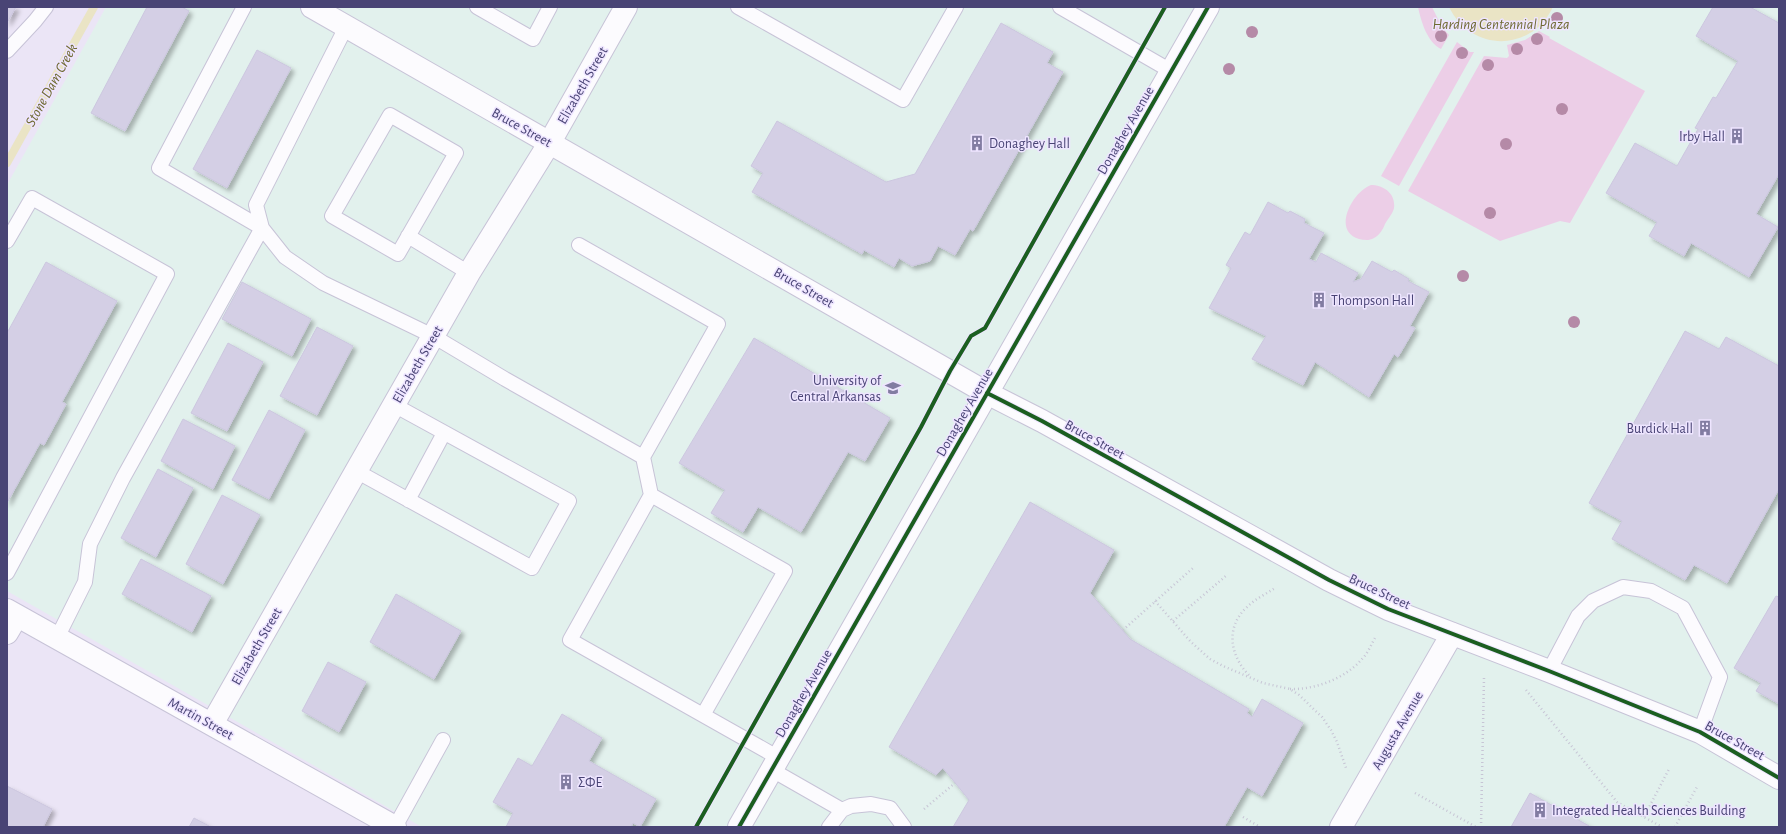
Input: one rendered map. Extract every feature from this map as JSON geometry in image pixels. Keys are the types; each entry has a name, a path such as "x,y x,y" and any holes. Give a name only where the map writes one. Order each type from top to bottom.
{"street":[{"name":"Bruce Street","path":"312,7 987,393 1329,580 1388,609 1549,671 1700,732 1779,778"},
{"name":"Elizabeth Street","path":"212,724 469,273 550,142 626,7"},
{"name":"Donaghey Avenue","path":"739,827 1208,7"},
{"name":"Martin Street","path":"10,620 57,638 395,827"},
{"name":"Augusta Avenue","path":"1341,827 1452,634"}],"lane":[{"path":"7,51 46,7"},
{"path":"244,7 159,168 262,228 285,257 323,283 433,336 505,379 643,457"},
{"path":"477,7 533,39 550,7"},
{"path":"738,7 903,100 956,7"},
{"path":"1060,7 1171,71"},
{"path":"57,638 85,582 90,544 123,478 262,228 256,205 346,27"},
{"path":"390,115 456,153 408,236 398,254 332,216 390,115"},
{"path":"7,241 32,198 166,274 7,573"},
{"path":"408,236 469,273"},
{"path":"579,245 718,324 643,457 651,495 570,640 703,715 842,810"},
{"path":"356,471 532,568 569,501 394,405"},
{"path":"408,500 444,433"},
{"path":"651,495 785,571 703,715"},
{"path":"1549,671 1578,616 1593,601 1623,587 1651,591 1683,608 1720,677 1700,732"},
{"path":"395,827 443,740"},
{"path":"829,827 842,810 851,806 871,804 890,808 904,827"}],"path":[{"path":"1123,630 1193,568"},
{"path":"1173,621 1227,575"},
{"path":"1249,676 1240,666 1232,647 1234,628 1238,617 1246,607 1275,588"},
{"path":"1155,601 1199,651 1210,659 1223,666 1276,687 1290,689 1310,688 1344,674 1362,659 1375,638"},
{"path":"1481,827 1484,678"},
{"path":"1290,689 1322,717 1338,742 1346,768"},
{"path":"1526,690 1617,802 1644,817 1656,826 1662,827"},
{"path":"1644,817 1670,769"},
{"path":"924,809 955,783"},
{"path":"1675,827 1698,785"},
{"path":"1415,793 1476,827"},
{"path":"1243,818 1260,827"}],"shaded area":[{"name":"University of Central Arkansas","path":"106,7 1779,7 1779,827 422,827 7,591 7,185"},
{"path":"1418,7 1432,7 1442,27 1449,35 1441,49 1436,46 1425,31"},
{"path":"1539,31 1645,91 1570,223 1560,221 1500,241 1408,191 1484,56 1507,58 1509,56 1507,45 1525,40"},
{"path":"1457,42 1470,52 1474,52 1399,186 1381,176"},
{"path":"1371,185 1380,186 1391,194 1394,208 1392,214 1378,235 1370,240 1365,240 1351,235 1347,228 1346,220 1352,203 1364,189"}],"water":[{"name":"Harding Centennial Plaza","path":"1449,7 1553,7 1543,22 1531,33 1516,39 1501,41 1486,39 1471,32 1459,22"}],"building":[{"path":"7,7 16,7 7,23"},
{"path":"147,7 182,7 189,11 125,131 91,113"},
{"name":"Irby Hall","path":"1713,7 1750,7 1779,23 1779,174 1756,214 1778,227 1749,277 1691,243 1684,256 1649,236 1657,222 1606,193 1635,143 1677,166 1698,129 1695,128 1713,97 1716,98 1738,61 1696,36"},
{"name":"Donaghey Hall","path":"1001,23 1053,52 1047,63 1063,72 973,231 970,229 955,255 938,246 930,261 912,266 899,258 894,267 864,250 862,254 752,192 763,173 751,166 777,121 886,182 915,174"},
{"path":"257,50 291,68 227,188 193,169"},
{"name":"Thompson Hall","path":"1268,202 1288,213 1290,211 1305,219 1304,223 1324,233 1309,259 1316,262 1321,253 1358,273 1353,282 1361,279 1372,261 1392,272 1394,270 1409,279 1408,281 1429,292 1410,326 1415,328 1398,357 1394,354 1369,397 1315,362 1303,385 1252,359 1266,336 1209,308 1231,268 1226,265 1245,232 1250,235"},
{"path":"46,262 117,301 62,402 66,404 44,445 40,443 7,503 7,333"},
{"path":"242,282 311,319 292,356 222,319"},
{"path":"317,327 353,346 317,415 280,396"},
{"name":"Burdick Hall","path":"1685,331 1719,349 1726,337 1779,366 1779,489 1727,583 1694,565 1685,580 1612,539 1622,521 1589,503"},
{"path":"754,338 890,418 865,461 848,452 801,532 758,507 743,532 711,513 725,490 679,463"},
{"path":"228,343 263,362 227,431 191,413"},
{"path":"269,410 305,430 269,499 232,480"},
{"path":"183,419 235,446 213,489 161,461"},
{"path":"158,469 193,488 156,557 121,538"},
{"path":"222,495 260,515 223,584 186,564"},
{"path":"1030,502 1114,550 1090,593 1130,639 1249,709 1247,713 1252,717 1262,699 1303,723 1262,796 1247,787 1224,827 953,827 969,800 943,768 936,775 889,747"},
{"path":"141,559 211,596 192,632 122,594"},
{"path":"396,594 461,631 434,679 370,642"},
{"path":"1776,596 1779,597 1779,704 1756,691 1761,683 1734,668"},
{"path":"328,662 366,682 339,732 302,711"},
{"name":"ΣΦΕ","path":"562,714 602,738 589,761 656,799 640,827 633,823 631,827 506,827 513,813 493,802 518,758 532,766"},
{"path":"7,786 52,809 43,827 7,827"},
{"name":"Integrated Health Sciences Building","path":"1530,793 1591,827 1511,827"},
{"path":"194,818 211,827 189,827"}],"waterway":[{"name":"Stone Dam Creek","path":"7,163 94,7"}],"cycle path":[{"path":"696,827 921,427 950,371 971,336 985,328 1165,7"},
{"path":"739,827 1208,7"},
{"path":"987,393 1042,421 1329,580 1388,609 1549,671 1700,732 1779,778"}],"place":[{"name":"Irby Hall","path":"1737,136"},
{"name":"Donaghey Hall","path":"977,143"},
{"name":"Thompson Hall","path":"1319,300"},
{"name":"University of Central Arkansas","path":"893,388"},
{"name":"Burdick Hall","path":"1705,428"},
{"name":"ΣΦΕ","path":"566,782"},
{"name":"Integrated Health Sciences Building","path":"1540,810"}]}
